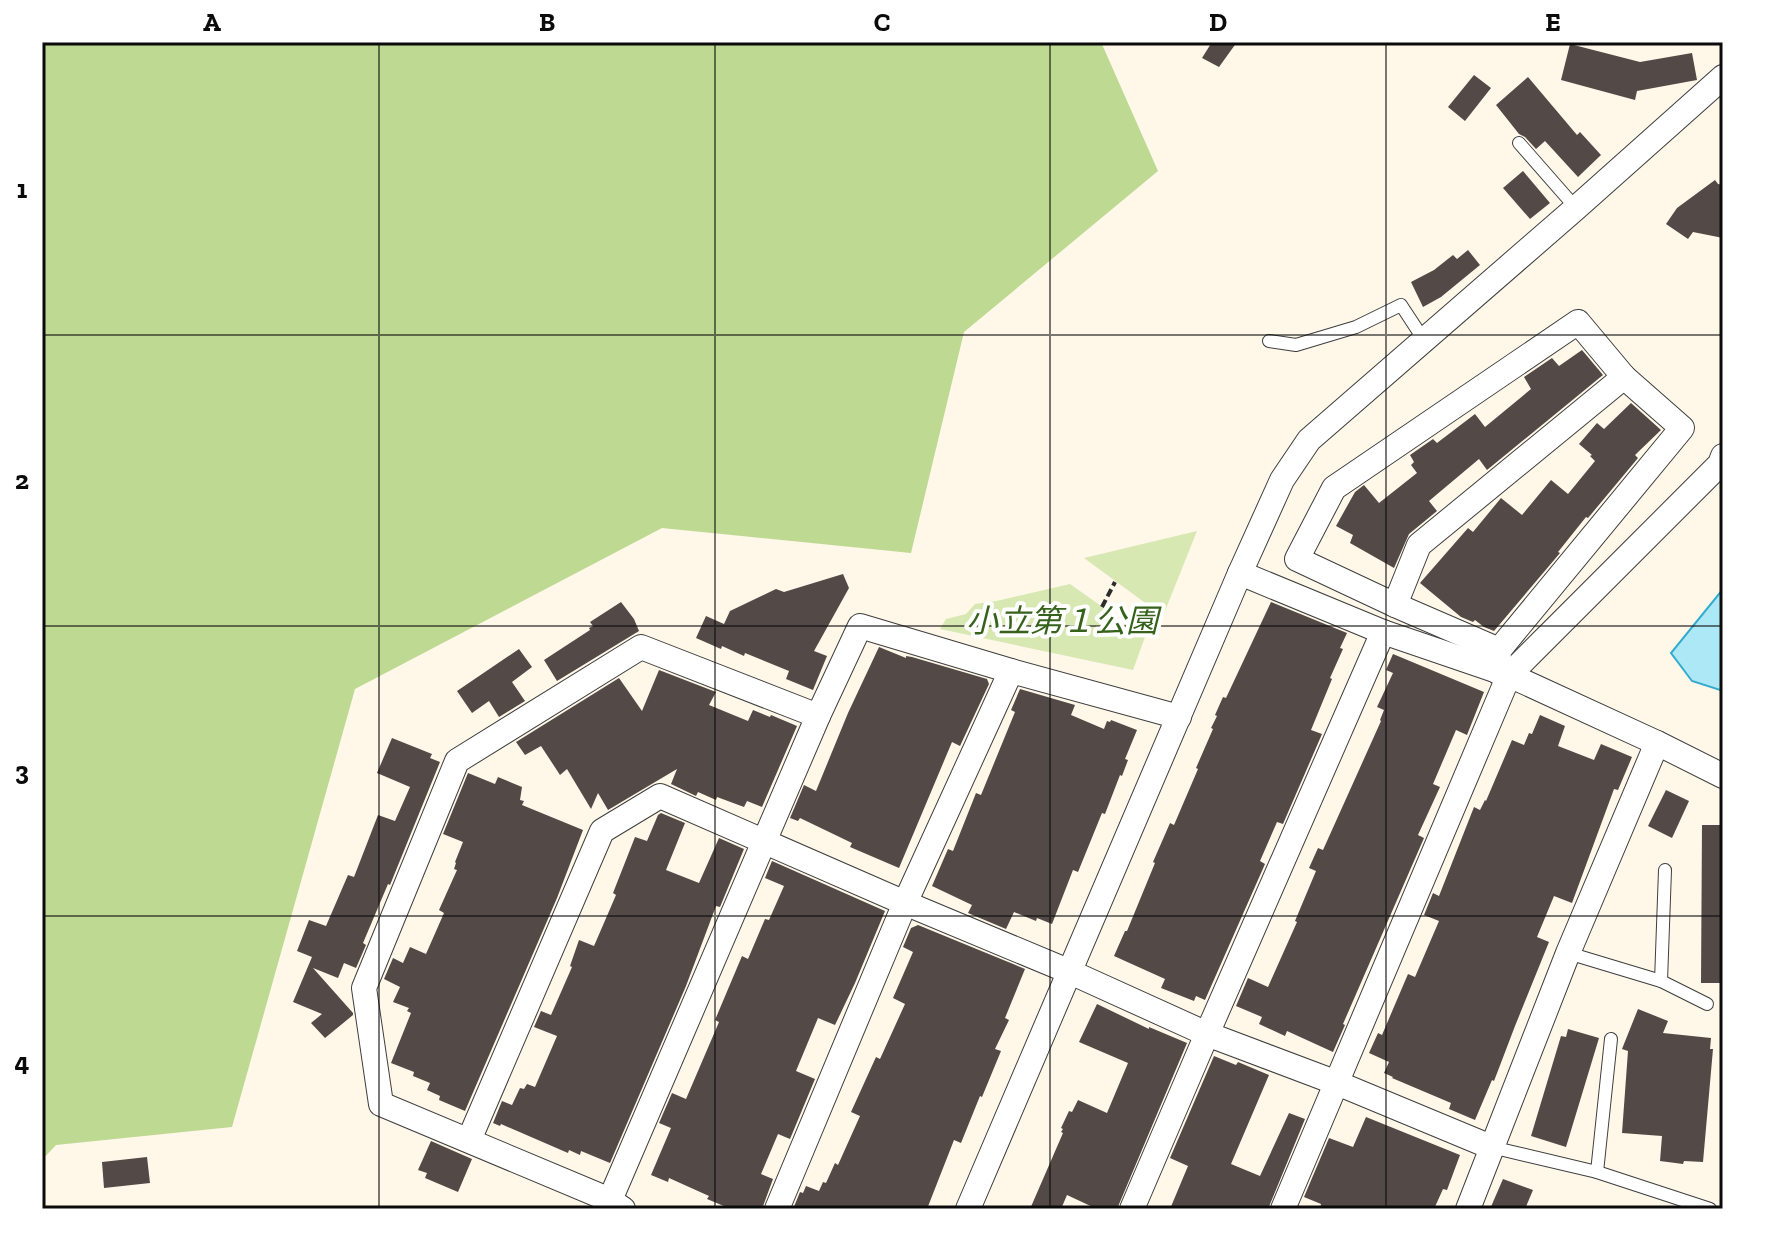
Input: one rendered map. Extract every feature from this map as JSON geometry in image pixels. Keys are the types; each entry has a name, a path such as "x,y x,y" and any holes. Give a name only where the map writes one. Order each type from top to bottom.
{"street":[{"path":"968,1209 1282,480 1309,440 1723,77"},
{"path":"1283,1209 1337,1083 1502,666 1568,563 1682,428 1624,377 1578,322 1334,488 1297,559 1395,605 1502,666 1723,776"},
{"path":"1395,605 1419,545 1624,377"},
{"path":"1502,666 1720,464 1723,456"},
{"path":"1240,573 1383,632 1502,666"},
{"path":"818,716 641,647 457,761 364,988 381,1104 616,1204 765,841 860,626 1179,717"},
{"path":"1132,1209 1383,632"},
{"path":"777,1209 905,903 1011,671"},
{"path":"1468,1209 1568,953 1657,743"},
{"path":"469,1140 602,831 660,796 1207,1034 1337,1083 1491,1147"}],"lane":[{"path":"1519,143 1576,208"},
{"path":"1269,341 1296,345 1356,327 1401,305 1424,340"},
{"path":"1661,981 1665,870"},
{"path":"1568,953 1661,981 1707,1004"},
{"path":"1597,1172 1611,1039"},
{"path":"1491,1147 1597,1172 1710,1209"}],"path":[{"path":"1102,607 1115,582"}],"green space":[{"path":"42,42 1101,42 1158,171 964,332 911,553 662,528 355,689 232,1127 56,1145 42,1160"},
{"name":"小立第１公園","path":"1197,531 1163,616 1084,558"},
{"name":"小立第１公園","path":"1070,584 1145,637 1133,670 940,629 946,619 966,614 975,604"}],"water":[{"path":"1723,589 1723,691 1692,681 1671,653"}],"building":[{"path":"1212,42 1237,42 1219,67 1202,58"},
{"path":"1570,44 1640,62 1692,53 1697,80 1637,91 1635,100 1561,80"},
{"path":"1474,75 1491,88 1465,121 1448,107"},
{"path":"1528,77 1577,135 1580,132 1601,155 1578,177 1545,141 1536,149 1519,134 1496,105"},
{"path":"1523,171 1550,203 1530,219 1503,188"},
{"path":"1715,180 1723,185 1723,238 1693,232 1688,239 1666,224 1677,208"},
{"path":"1468,250 1480,265 1441,297 1423,307 1411,282 1453,255 1457,259"},
{"path":"1582,350 1603,375 1487,470 1479,459 1429,501 1437,511 1409,534 1394,568 1350,543 1353,535 1336,526 1355,492 1364,485 1379,503 1417,473 1411,465 1414,462 1410,455 1433,439 1437,443 1475,414 1485,427 1531,389 1524,377 1552,358 1559,366"},
{"path":"1631,403 1661,430 1635,455 1638,458 1494,631 1475,620 1461,617 1420,583 1468,528 1473,532 1501,498 1522,515 1551,480 1568,494 1595,461 1579,444 1597,423 1604,429"},
{"path":"843,574 849,588 814,651 827,656 813,690 786,679 789,671 696,638 706,616 724,624 730,611 776,589 784,592"},
{"path":"621,602 639,631 557,681 544,660 590,630 593,626 590,622"},
{"path":"1271,602 1347,633 1311,730 1322,734 1283,824 1277,822 1260,861 1265,864 1205,1000 1196,996 1194,1001 1161,988 1165,979 1114,956 1170,823 1174,825 1198,769 1215,715"},
{"path":"879,647 906,658 912,657 987,679 989,684 960,746 952,742 899,868 850,847 852,843 800,818 798,821 790,818 804,785 816,791"},
{"path":"519,649 532,667 512,682 525,701 499,717 489,701 472,713 457,691"},
{"path":"1393,654 1484,692 1467,735 1456,730 1433,784 1440,787 1418,835 1424,838 1333,1052 1287,1031 1285,1036 1259,1024 1262,1017 1236,1006 1248,978 1268,987 1297,922 1316,871 1309,868 1318,848 1323,850 1381,721 1384,710 1377,707 1393,673 1386,670"},
{"path":"659,670 716,692 709,705 748,721 753,710 797,726 762,807 747,801 744,807 698,792 696,796 671,784 677,769 608,810 598,793 591,809 567,769 560,775 541,746 525,755 516,742 619,678 642,711"},
{"path":"1020,689 1075,705 1071,715 1104,729 1107,721 1111,720 1137,730 1125,759 1128,760 1122,776 1105,814 1102,813 1078,872 1073,870 1052,924 1014,912 1006,929 968,913 972,905 932,886 948,849 953,851 976,793 981,795 1015,712 1011,710"},
{"path":"1540,715 1565,726 1558,746 1594,760 1601,744 1632,757 1618,790 1614,789 1572,903 1554,896 1537,937 1549,942 1494,1081 1475,1120 1449,1109 1451,1103 1384,1073 1389,1062 1369,1053 1378,1033 1382,1035 1408,974 1415,977 1439,921 1424,915 1433,893 1439,896 1474,807 1480,810 1486,801 1512,740 1524,745"},
{"path":"392,738 432,754 430,758 440,762 363,943 366,945 356,968 344,963 338,978 313,968 353,1013 325,1038 311,1023 322,1014 293,1002 312,957 297,951 309,920 326,926 348,875 354,877 378,815 395,821 410,787 377,773"},
{"path":"468,773 495,784 498,777 522,787 522,805 583,830 465,1111 439,1100 440,1096 427,1090 430,1083 413,1076 414,1072 391,1063 411,1013 407,1011 409,1008 393,1002 400,987 384,979 393,958 403,963 410,947 426,954 444,913 439,910 457,870 454,869 455,862 463,842 443,834"},
{"path":"1666,790 1689,801 1672,838 1648,826"},
{"path":"661,813 685,823 666,870 699,883 719,838 744,849 720,907 716,906 686,986 610,1163 581,1151 580,1155 569,1150 568,1153 493,1123 502,1101 512,1105 520,1088 524,1089 527,1084 535,1087 557,1036 534,1027 541,1011 551,1015 572,967 579,940 594,946 616,895 613,893 635,837 647,841"},
{"path":"1702,825 1723,825 1723,983 1701,983"},
{"path":"772,861 885,911 835,1025 818,1018 796,1071 815,1079 790,1139 778,1134 761,1174 773,1179 762,1209 731,1209 669,1178 668,1182 651,1175 671,1128 659,1123 672,1093 686,1099 719,1022 715,1020 742,956 748,959 765,919 769,920 784,886 765,878"},
{"path":"918,925 1025,969 1005,1018 1009,1020 995,1049 1001,1051 982,1097 961,1143 954,1140 927,1209 793,1209 806,1186 819,1191 823,1182 826,1183 835,1163 838,1165 860,1116 851,1112 905,1004 893,998 913,952 903,947 911,928"},
{"path":"1097,1004 1187,1043 1117,1209 1097,1209 1067,1195 1061,1209 1030,1209 1063,1133 1061,1128 1069,1111 1072,1112 1078,1100 1107,1113 1128,1063 1079,1042"},
{"path":"1638,1009 1668,1021 1663,1033 1711,1038 1710,1049 1713,1049 1703,1162 1684,1161 1683,1164 1660,1161 1662,1136 1622,1133 1628,1051 1622,1049"},
{"path":"1568,1029 1599,1038 1566,1147 1531,1136 1561,1036 1566,1037"},
{"path":"1214,1056 1269,1075 1231,1164 1260,1176 1289,1113 1305,1119 1268,1209 1170,1209 1188,1166 1170,1158"},
{"path":"1366,1117 1460,1155 1447,1190 1443,1189 1434,1209 1320,1209 1321,1204 1304,1197 1329,1138 1353,1147"},
{"path":"431,1141 472,1159 458,1192 425,1178 427,1173 418,1170"},
{"path":"147,1157 150,1183 104,1188 102,1162"},
{"path":"1503,1179 1533,1190 1525,1209 1490,1209"}]}
